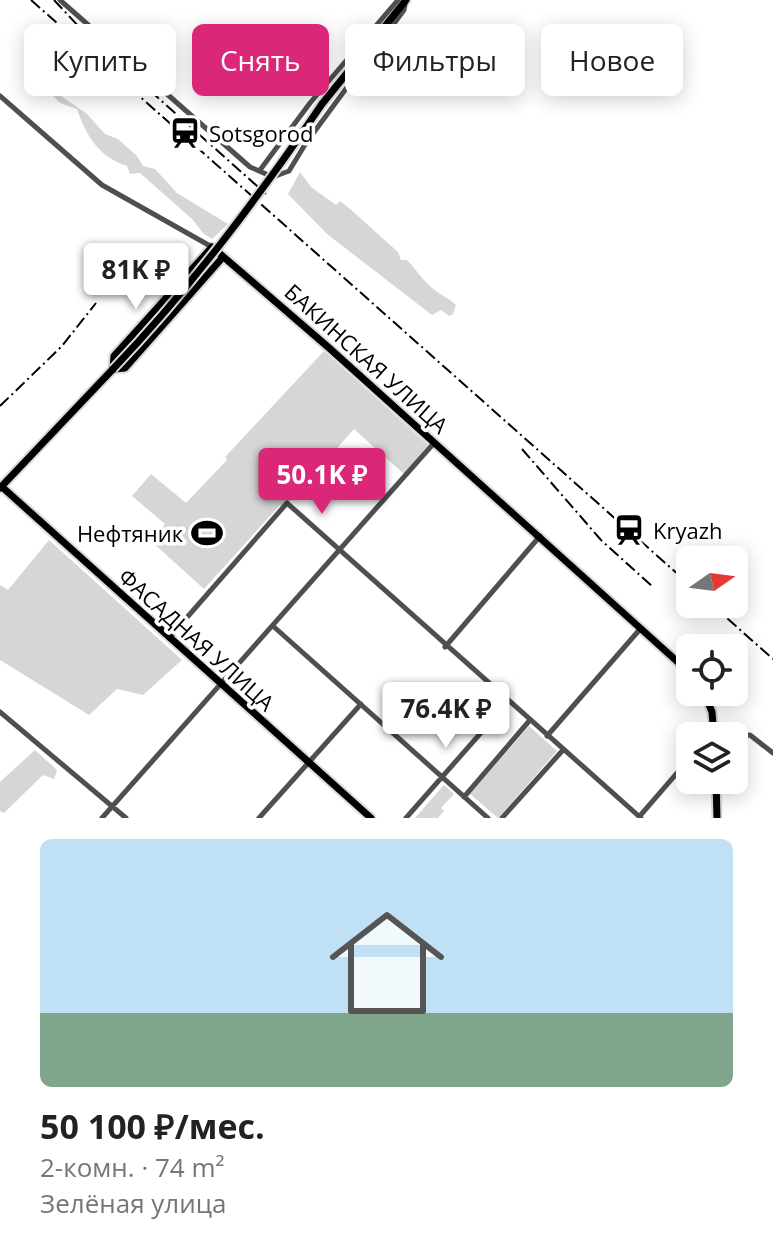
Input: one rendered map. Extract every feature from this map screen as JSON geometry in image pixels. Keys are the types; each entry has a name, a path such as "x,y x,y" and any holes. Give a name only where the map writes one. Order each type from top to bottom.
{"main road":[{"path":"0,487 170,310 214,256 322,104 405,1"},
{"path":"113,369 114,356 212,247"},
{"name":"БАКИНСКАЯ УЛИЦА","path":"212,247 676,659"},
{"path":"113,369 125,368 223,257"},
{"path":"195,268 223,257"},
{"name":"ФАСАДНАЯ УЛИЦА","path":"0,487 371,818"},
{"path":"716,794 717,818"}],"street":[{"path":"60,0 250,167 273,177 289,171 404,10 405,1"},
{"path":"260,170 310,103 405,1"},
{"name":"БАКИНСКАЯ УЛИЦА","path":"0,96 102,185 212,247"},
{"path":"102,818 434,443"},
{"path":"169,638 287,503 640,818 676,775"},
{"path":"445,647 540,536"},
{"path":"273,626 488,818"},
{"path":"547,736 642,626"},
{"path":"406,818 508,702"},
{"path":"259,818 361,704"},
{"path":"0,712 126,818"},
{"path":"464,797 530,720"},
{"path":"748,735 773,753"},
{"path":"502,818 563,750"}],"shaded area":[{"path":"53,96 61,96 87,114 105,134 118,139 137,156 143,166 155,169 177,193 228,224 212,239 203,233 192,219 140,173 130,174 127,166 101,151 89,137 77,109 60,103"},
{"path":"300,172 311,187 336,205 340,201 349,208 398,252 401,260 407,260 432,288 456,305 453,314 449,316 441,310 432,315 327,234 288,194"},
{"path":"324,351 428,445 404,474 354,429 284,508 280,505 204,589 151,541 165,524 132,496 151,474 186,503"},
{"path":"49,540 182,660 143,695 117,689 89,715 0,660 0,585 8,590"},
{"path":"529,726 557,751 498,818 470,794"},
{"path":"35,750 57,770 54,779 43,775 4,813 0,811 0,782"},
{"path":"444,785 454,794 441,808 444,811 438,818 415,818"}],"railway":[{"path":"31,0 676,573"},
{"path":"54,0 82,30 266,194"},
{"path":"0,406 62,346 96,303"},
{"path":"522,449 601,540 653,587"},
{"path":"727,618 773,659"}],"place":[{"name":"Sotsgorod","path":"185,133"},
{"name":"Kryazh","path":"629,530"},
{"name":"Нефтяник","path":"207,533"}]}
